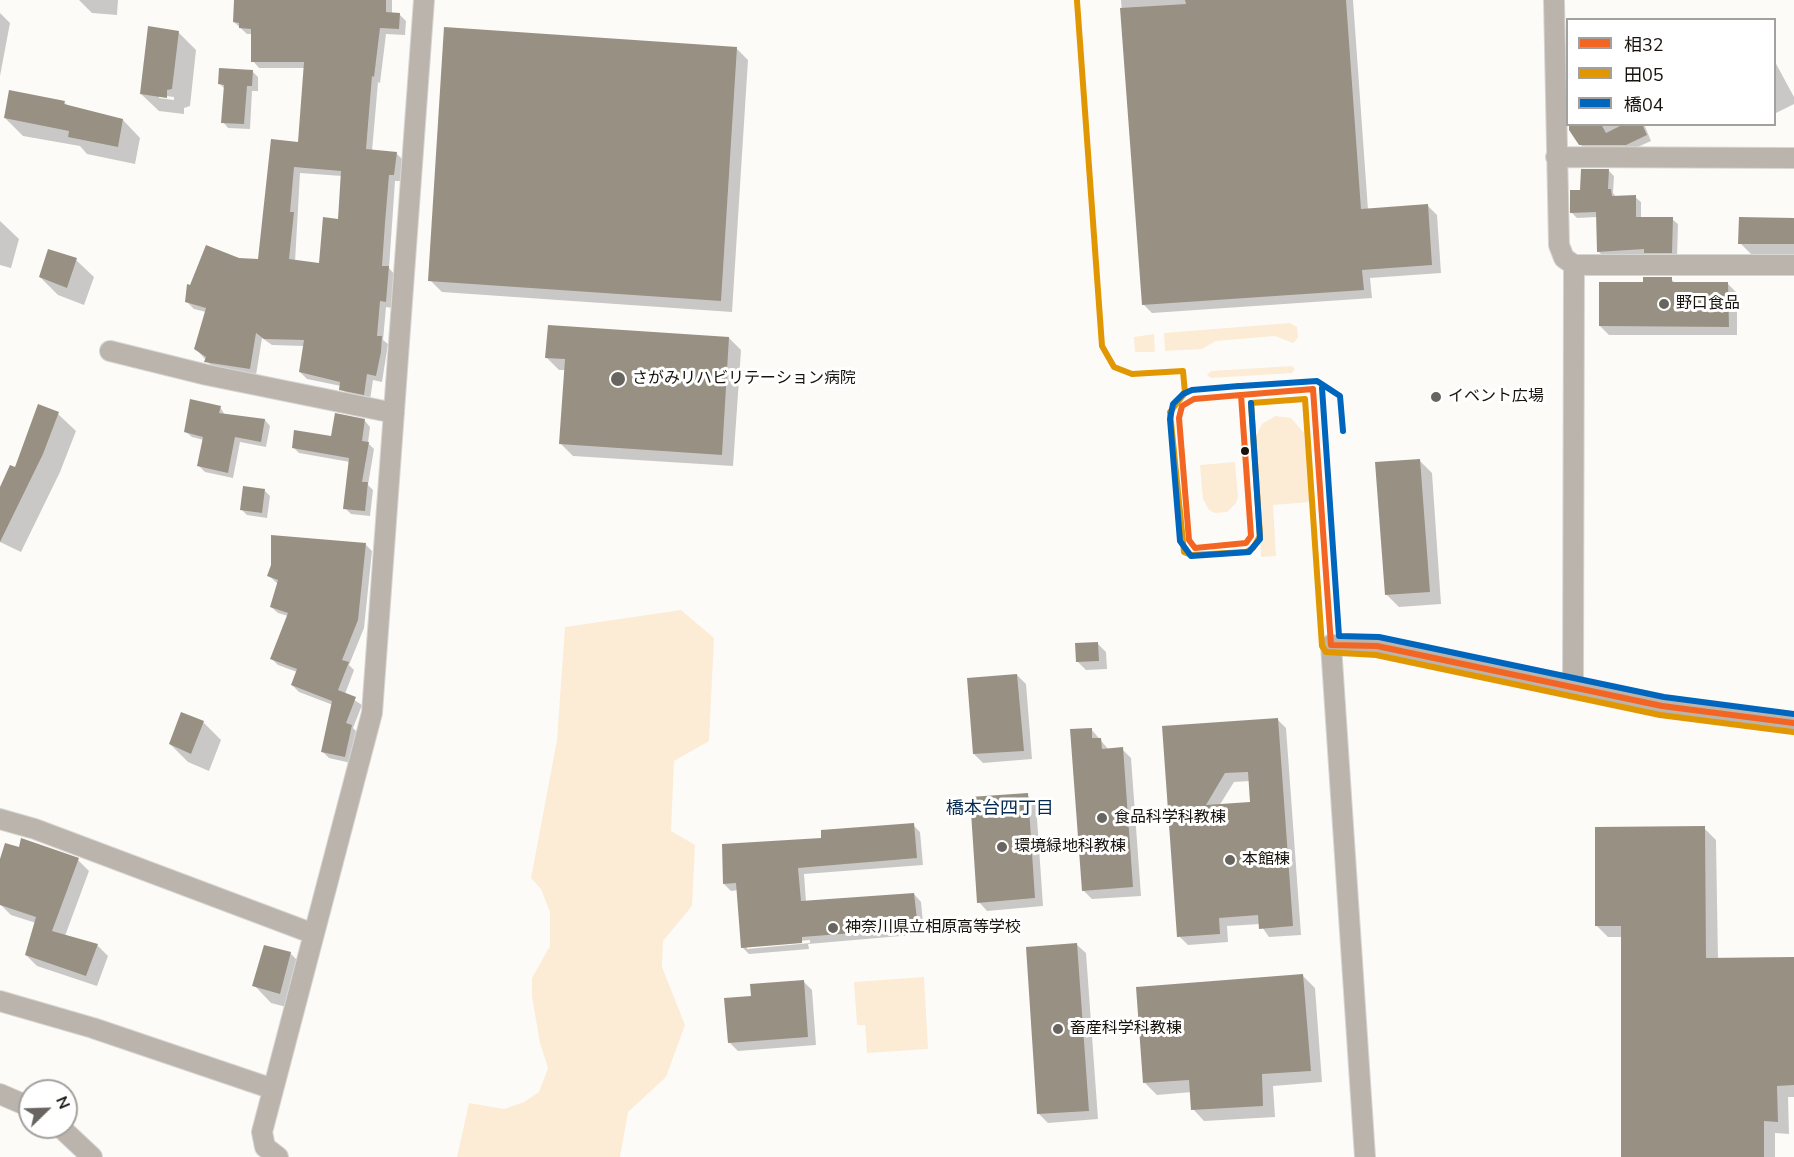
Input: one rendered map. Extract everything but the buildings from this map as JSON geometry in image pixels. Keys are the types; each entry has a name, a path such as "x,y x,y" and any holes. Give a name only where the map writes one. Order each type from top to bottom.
{"street":[{"path":"278,1157 269,1152 262,1140 273,1089 372,713 424,0"},
{"path":"1554,0 1559,245 1564,258 1574,265 1794,265"},
{"path":"1556,157 1794,158"},
{"path":"1573,688 1574,265"},
{"path":"110,351 207,375 394,413"},
{"path":"1365,1157 1330,668 1331,645 1390,649 1662,706 1794,723"},
{"path":"0,819 35,829 314,934"},
{"path":"0,1001 93,1028 273,1089"},
{"path":"0,1094 18,1102"},
{"path":"73,1139 92,1157"}],"shaded area":[{"path":"1290,323 1297,327 1298,338 1293,343 1275,336 1216,341 1202,349 1165,351 1164,333"},
{"path":"1154,334 1155,352 1135,352 1134,337"},
{"path":"1292,366 1295,369 1292,373 1211,378 1207,375 1211,371"},
{"path":"1275,416 1291,418 1304,433 1310,502 1273,505 1276,556 1261,557 1254,440 1262,424"},
{"path":"1235,462 1238,497 1236,503 1227,512 1215,513 1209,510 1203,499 1200,465"},
{"path":"681,610 714,638 709,741 674,761 671,831 695,845 692,906 663,941 662,967 685,1025 666,1077 628,1112 620,1157 457,1157 469,1103 504,1109 524,1102 539,1092 548,1068 540,1043 532,997 532,978 550,946 550,912 541,889 531,878 557,740 565,627"},
{"path":"924,977 928,1049 867,1053 865,1025 857,1025 854,982"}],"transit line":[{"name":"田05","path":"1077,1 1102,346 1114,367 1132,374 1183,371 1185,393 1170,412 1184,552 1191,555 1246,552 1253,548 1260,536 1251,403 1305,399 1322,646 1326,652 1376,655 1660,715 1793,732"},
{"name":"橋04","path":"1241,386 1317,381 1340,396 1343,431"},
{"name":"橋04","path":"1239,386 1192,390 1183,394 1173,404 1170,419 1180,541 1191,556 1249,552 1260,539 1251,403"},
{"name":"橋04","path":"1322,388 1339,636 1379,637 1664,697 1794,714"},
{"name":"相32","path":"1313,389 1331,645"},
{"name":"相32","path":"1241,395 1313,389"},
{"name":"相32","path":"1241,395 1251,536 1246,543 1195,548 1189,540 1179,418 1182,406 1194,399 1241,395"},
{"name":"相32","path":"1331,645 1377,646 1662,706 1794,723"}],"place":[{"name":"野口食品","path":"1664,304"},
{"name":"さがみリハビリテーション病院","path":"618,379"},
{"name":"イベント広場","path":"1436,397"},
{"name":"食品科学科教棟","path":"1102,818"},
{"name":"環境緑地科教棟","path":"1002,847"},
{"name":"本館棟","path":"1230,860"},
{"name":"神奈川県立相原高等学校","path":"833,928"},
{"name":"畜産科学科教棟","path":"1058,1029"}],"district":[{"name":"橋本台四丁目","path":"1000,810"}]}
